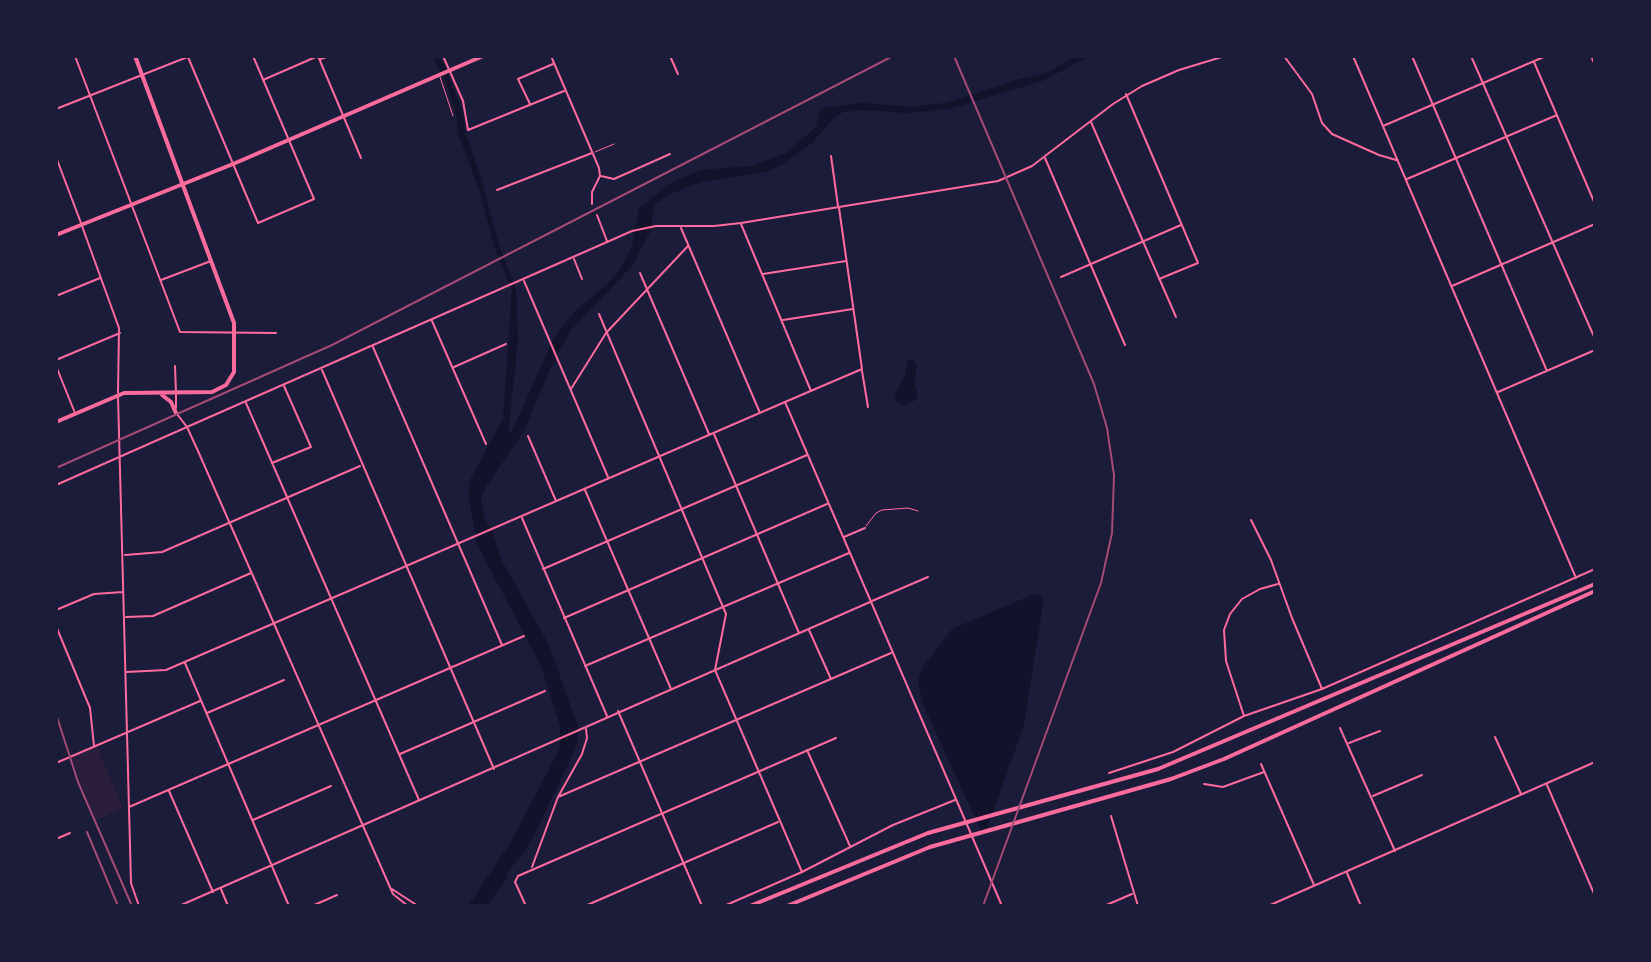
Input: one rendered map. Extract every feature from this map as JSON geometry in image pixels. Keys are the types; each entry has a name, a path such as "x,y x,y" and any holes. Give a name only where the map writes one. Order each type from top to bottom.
{"main road":[{"path":"56,422 118,395 216,391 228,382 234,372 236,332 135,56"},
{"path":"56,235 233,164 483,56"},
{"path":"160,394 171,402 176,413"},
{"path":"750,906 889,847 954,825 1158,769 1595,584"},
{"path":"787,906 895,859 958,838 1171,779 1224,759 1595,591"}],"street":[{"path":"75,56 180,332 276,333"},
{"path":"56,109 189,57 258,223 314,199 253,56"},
{"path":"263,80 329,56"},
{"path":"443,56 464,105 466,128 471,130 565,90"},
{"path":"551,56 600,176 592,192 592,204"},
{"path":"670,56 678,74"},
{"path":"56,485 632,231 656,226 741,223 985,184 1021,172 1126,94 1161,77 1225,56"},
{"path":"1284,56 1312,94 1322,123 1332,134 1397,160"},
{"path":"1353,56 1576,578"},
{"path":"1412,56 1547,371"},
{"path":"1471,56 1595,339"},
{"path":"1382,126 1546,56"},
{"path":"1591,56 1595,65"},
{"path":"319,58 361,158"},
{"path":"1534,61 1595,204"},
{"path":"530,105 518,79 554,64"},
{"path":"1126,94 1198,263 1159,279"},
{"path":"1405,180 1557,115"},
{"path":"1091,121 1176,317"},
{"path":"497,190 593,153"},
{"path":"600,176 614,179 670,154"},
{"path":"831,156 868,407"},
{"path":"56,157 120,333 118,395 131,883 139,906"},
{"path":"1044,157 1125,345"},
{"path":"597,215 608,242"},
{"path":"741,223 811,391"},
{"path":"1061,277 1182,224"},
{"path":"1450,286 1595,224"},
{"path":"680,227 760,413"},
{"path":"570,390 606,333 688,246"},
{"path":"574,259 582,279"},
{"path":"160,280 211,261"},
{"path":"762,274 846,261"},
{"path":"640,273 799,633"},
{"path":"56,296 102,277"},
{"path":"524,279 609,479"},
{"path":"781,321 853,309"},
{"path":"599,314 726,614 715,670 802,872"},
{"path":"432,320 486,444"},
{"path":"56,360 120,333"},
{"path":"453,368 506,344"},
{"path":"372,346 502,645"},
{"path":"1497,393 1595,350"},
{"path":"56,366 75,413"},
{"path":"175,366 176,413 187,427 230,522 393,894 408,906"},
{"path":"321,369 494,769"},
{"path":"126,672 158,672 184,662 862,369"},
{"path":"272,463 311,447 284,385"},
{"path":"245,402 419,801"},
{"path":"785,402 1002,906"},
{"path":"528,436 556,501"},
{"path":"543,569 807,454"},
{"path":"124,555 162,552 362,465"},
{"path":"585,489 671,689"},
{"path":"564,618 828,503"},
{"path":"521,517 607,716"},
{"path":"1251,520 1271,560 1322,689"},
{"path":"843,537 865,528"},
{"path":"585,666 849,553"},
{"path":"1109,773 1173,752 1244,716 1322,689 1595,569"},
{"path":"125,617 153,616 252,572"},
{"path":"179,906 928,577"},
{"path":"1244,716 1230,677 1224,630 1230,614 1242,599 1260,589 1279,584"},
{"path":"56,610 98,593 124,592"},
{"path":"56,626 92,713 94,747"},
{"path":"809,629 831,679"},
{"path":"129,807 524,636"},
{"path":"558,797 893,652"},
{"path":"184,662 289,906"},
{"path":"206,713 284,680"},
{"path":"399,755 545,691"},
{"path":"56,763 201,701"},
{"path":"618,711 702,906"},
{"path":"531,870 558,797 582,754 587,738 585,728"},
{"path":"1340,728 1395,851"},
{"path":"1348,744 1380,731"},
{"path":"1495,737 1521,795"},
{"path":"526,906 515,878 836,738"},
{"path":"806,749 850,846"},
{"path":"1268,906 1595,762"},
{"path":"1261,764 1314,886"},
{"path":"1204,784 1223,787 1264,772"},
{"path":"1372,797 1422,775"},
{"path":"1547,784 1595,896"},
{"path":"252,820 331,786"},
{"path":"169,790 213,892"},
{"path":"724,906 957,799"},
{"path":"1111,816 1138,906"},
{"path":"585,906 780,821"},
{"path":"56,830 58,838 70,833"},
{"path":"1347,872 1361,906"},
{"path":"221,888 228,906"},
{"path":"391,889 418,906"},
{"path":"1104,906 1133,893"},
{"path":"312,906 337,895"}],"lane":[{"path":"439,75 453,116"},
{"path":"593,153 614,144"},
{"path":"865,528 870,519 882,510 908,508 918,511"}],"shaded area":[{"path":"432,56 439,56 462,110 466,134 499,245 516,289 518,340 508,434 554,338 575,311 619,271 632,247 639,208 671,183 700,170 752,166 786,153 816,127 823,108 862,103 912,107 945,103 1047,73 1076,56 1091,56 1042,81 953,108 909,113 843,112 812,143 781,165 766,172 701,182 670,194 655,204 650,232 632,266 571,330 552,364 524,431 481,498 484,517 502,561 549,645 578,727 577,745 536,831 487,906 468,906 512,840 560,748 560,726 541,666 477,544 469,486 503,418 512,290 495,249 444,78"},
{"path":"908,359 917,365 914,382 918,395 916,400 904,405 896,402 894,397 905,375"},
{"path":"1034,594 1041,596 1043,603 1024,725 985,834 923,704 918,681 923,667 952,629"},
{"path":"97,746 123,808 96,820 71,757"}],"railway":[{"path":"56,468 332,345 893,56"},
{"path":"954,56 1094,384 1107,428 1114,475 1112,533 1101,583 983,906"},
{"path":"56,714 78,782 132,906"},
{"path":"87,832 118,906"}]}
